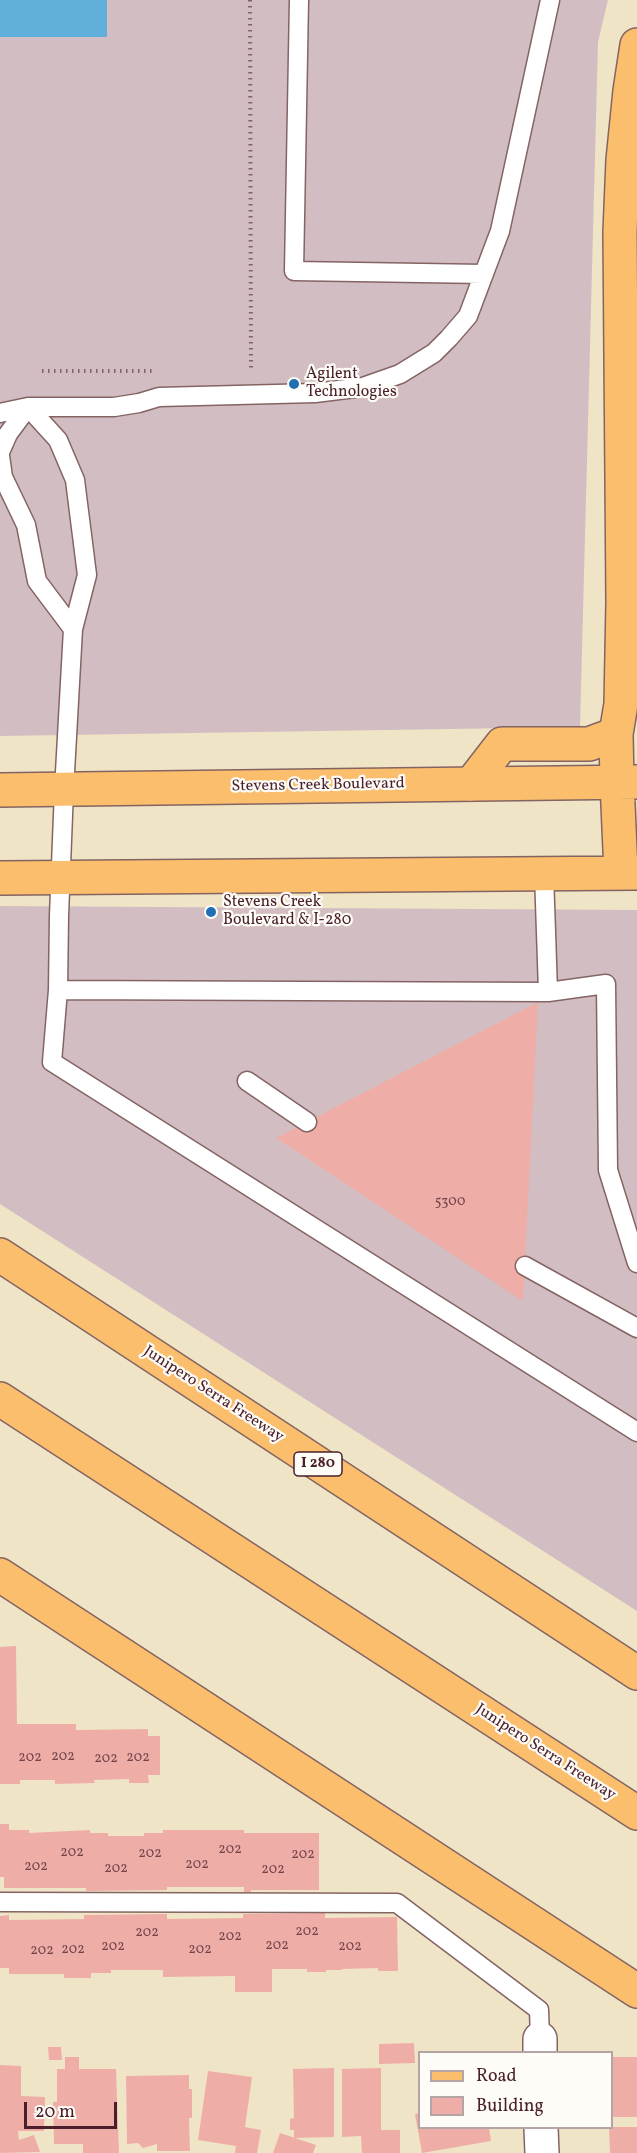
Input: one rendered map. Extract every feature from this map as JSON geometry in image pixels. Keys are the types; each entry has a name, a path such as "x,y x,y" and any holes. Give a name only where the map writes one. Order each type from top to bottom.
{"main road":[{"path":"0,878 629,873 627,782 616,734 621,704 623,602 620,232 623,160 637,45"},
{"path":"471,784 502,744 589,744 616,734"},
{"name":"Stevens Creek Boulevard","path":"0,790 627,782"},
{"name":"Junipero Serra Freeway","path":"0,1255 637,1673"},
{"name":"Junipero Serra Freeway","path":"0,1399 637,1813"},
{"path":"0,1575 637,1991"}],"street":[{"path":"541,2129 542,2153"}],"lane":[{"path":"299,0 294,271 484,274"},
{"path":"0,413 28,407 114,407 159,397 315,393 363,387 400,374 434,353 468,316 500,231 550,0"},
{"path":"28,407 8,434 0,454 3,477 26,525 37,581 74,629"},
{"path":"28,407 58,440 75,480 87,575 74,629 64,790 58,990 52,1062 637,1432"},
{"path":"544,873 548,992"},
{"path":"58,990 548,992 606,984 608,1170 637,1263"},
{"path":"247,1082 307,1122"},
{"path":"525,1266 637,1328"},
{"path":"0,1902 397,1903 539,2010 540,2046"}],"path":[{"path":"240,371 252,371 250,0"},
{"path":"42,371 161,371"}],"shaded area":[{"name":"Agilent Technologies","path":"0,0 608,0 598,42 580,727 0,736"},
{"path":"0,906 637,910 637,1611 0,1204"}],"water":[{"path":"0,0 107,0 107,37 0,37"}],"building":[{"path":"538,1002 523,1301 276,1138"},
{"path":"16,1646 17,1724 76,1724 76,1730 148,1729 148,1736 160,1736 160,1775 148,1775 149,1783 129,1783 129,1779 55,1784 55,1780 20,1780 20,1784 0,1784 0,1647"},
{"path":"0,1824 9,1824 9,1830 29,1830 29,1833 90,1830 90,1833 108,1833 108,1836 144,1836 144,1833 163,1833 163,1830 319,1833 319,1890 251,1890 251,1892 244,1892 244,1887 167,1887 167,1890 86,1891 86,1888 4,1888 4,1877 0,1877"},
{"path":"325,1913 325,1918 397,1917 398,1971 378,1971 378,1968 326,1970 326,1972 307,1972 307,1969 272,1969 272,1992 235,1992 235,1976 163,1977 163,1970 111,1970 111,1973 91,1973 91,1978 64,1978 64,1974 9,1974 9,1968 0,1968 0,1916 9,1915 9,1920 84,1919 84,1915 167,1914 167,1919 243,1918 243,1914"},
{"path":"414,2043 415,2063 379,2064 379,2044"},
{"path":"48,2047 61,2047 62,2060 49,2060"},
{"path":"65,2057 79,2057 79,2069 116,2069 119,2153 83,2153 83,2144 54,2144 53,2102 57,2102 57,2069 65,2069"},
{"path":"613,2057 637,2057 637,2117 613,2117"},
{"path":"0,2065 21,2066 21,2096 45,2097 44,2131 18,2131 19,2140 34,2135 40,2152 0,2153"},
{"path":"334,2068 334,2137 294,2138 294,2130 290,2130 290,2119 294,2118 293,2069"},
{"path":"381,2068 381,2130 400,2130 400,2153 362,2153 361,2136 342,2137 342,2069"},
{"path":"208,2071 252,2077 245,2127 261,2130 257,2153 235,2153 236,2146 198,2140"},
{"path":"189,2075 189,2089 192,2089 192,2118 189,2118 190,2151 157,2151 157,2144 143,2148 138,2143 127,2144 126,2076"},
{"path":"418,2113 418,2129 489,2129 491,2141 422,2153 415,2114"},
{"path":"637,2127 637,2153 610,2153 609,2129"},
{"path":"280,2133 316,2145 313,2153 273,2153"}],"place":[{"name":"Agilent Technologies","path":"294,384"},
{"name":"Stevens Creek Boulevard & I-280","path":"211,912"}]}
